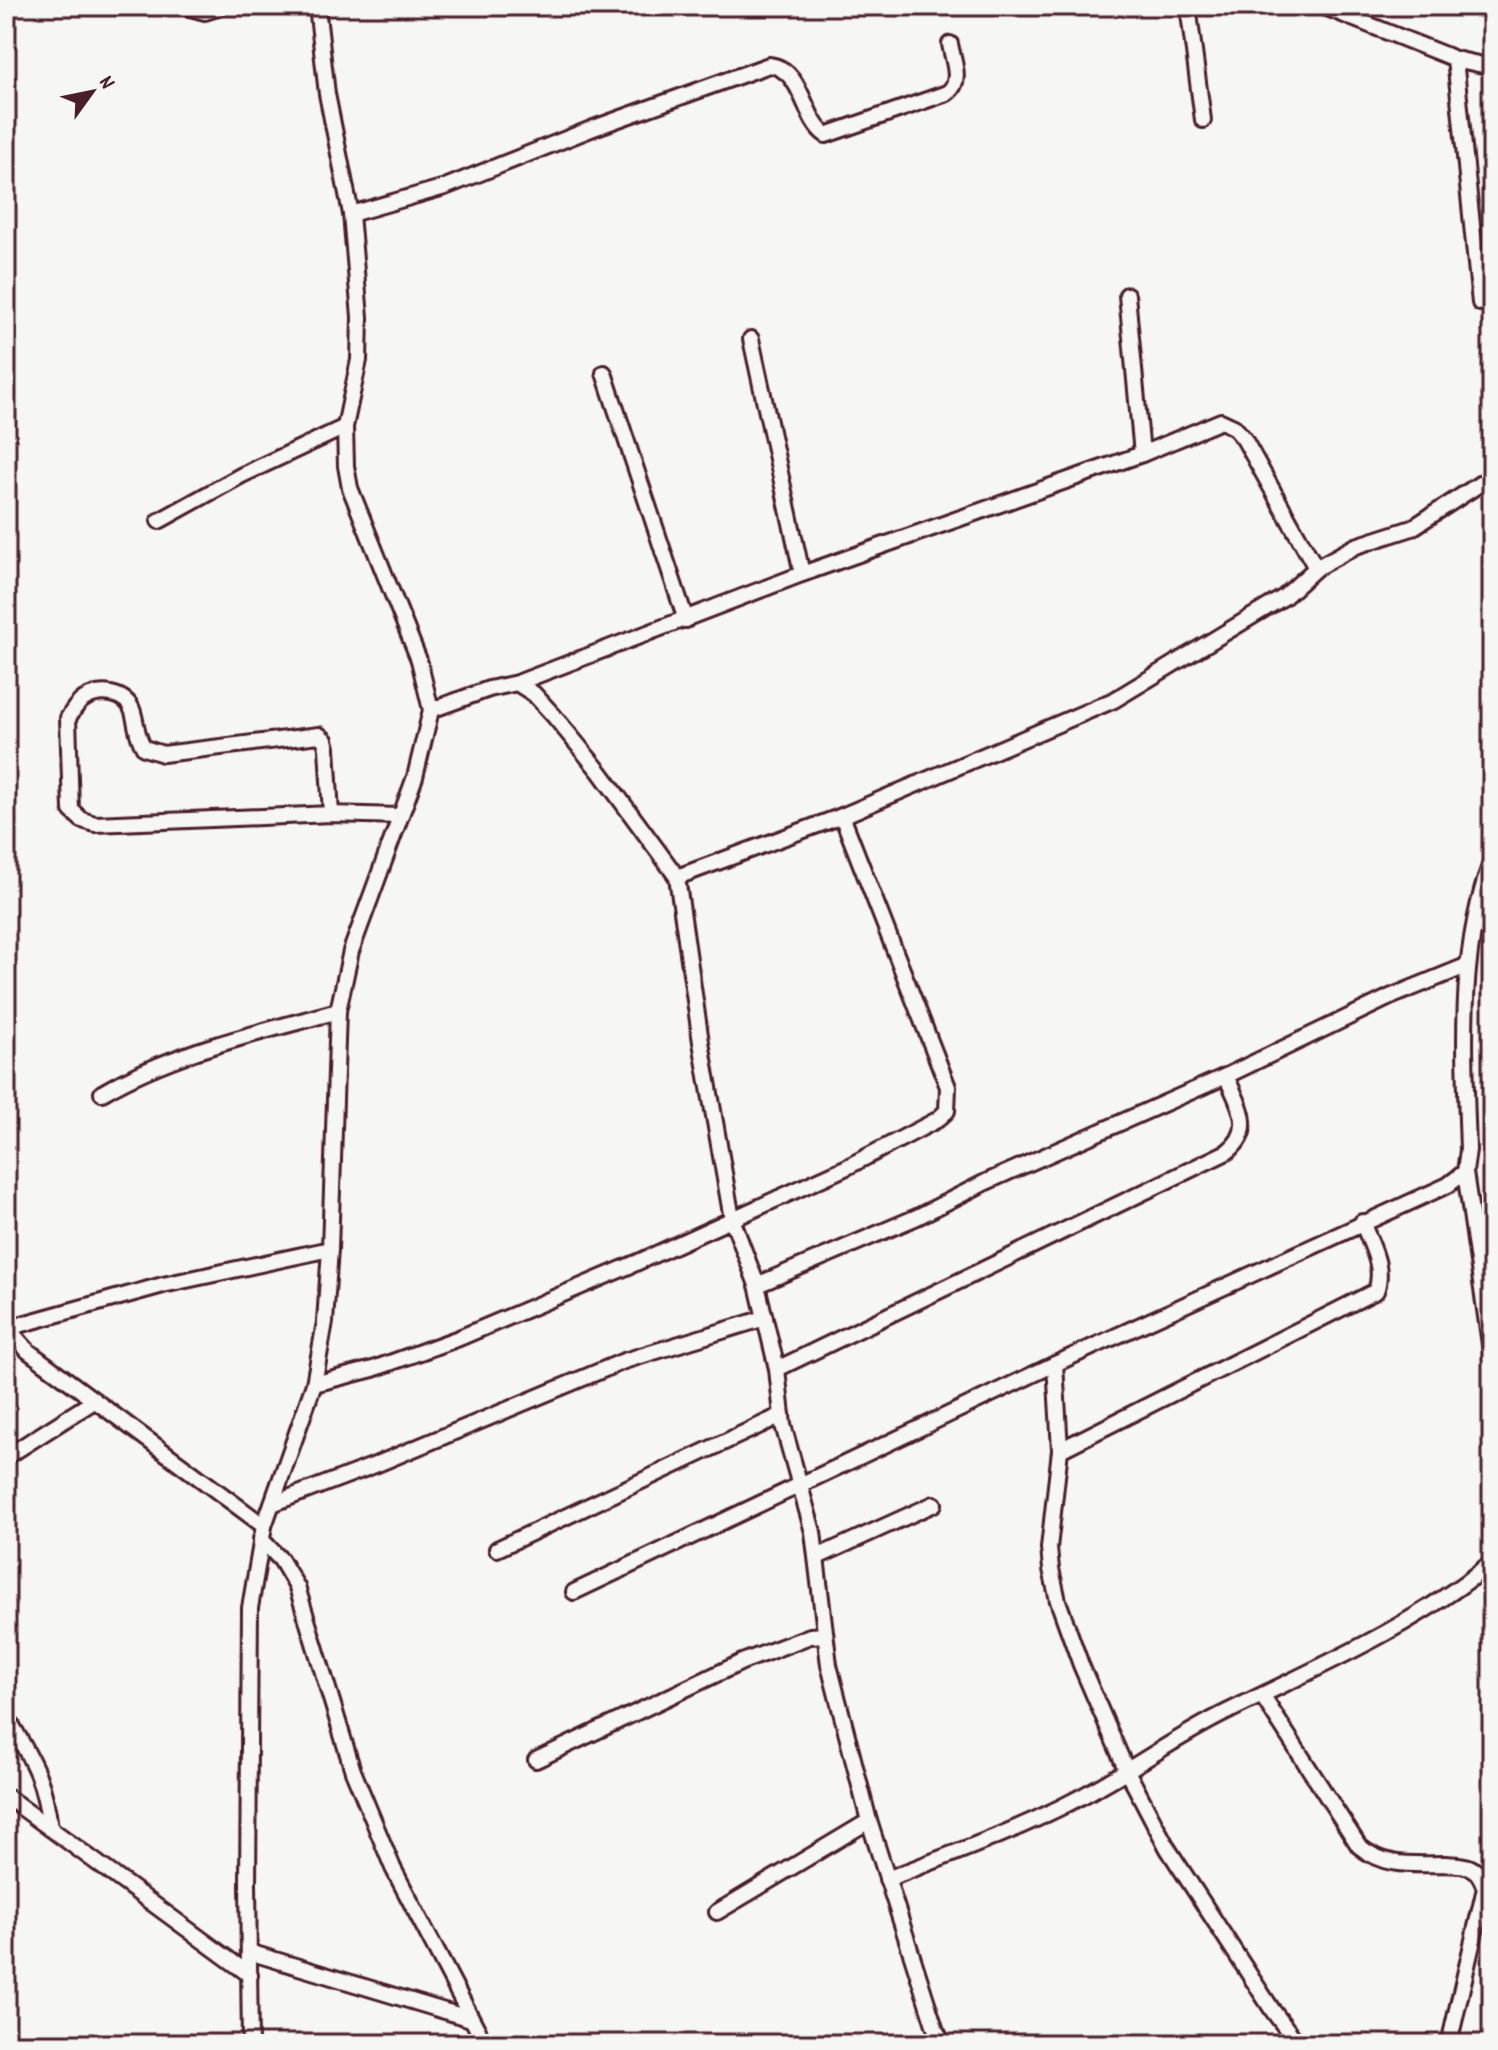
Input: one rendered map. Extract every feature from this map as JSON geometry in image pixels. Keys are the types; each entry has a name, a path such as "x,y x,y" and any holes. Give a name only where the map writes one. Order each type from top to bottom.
{"street":[{"path":"183,6 205,12 224,6"},
{"path":"250,2044 250,1608 262,1533 314,1384 325,1322 338,1011 351,951 415,777 431,710 419,660 350,488 346,466 345,427 359,360 360,317 351,214 327,94 317,6"},
{"path":"1188,6 1203,120"},
{"path":"1322,6 1455,59 1492,67"},
{"path":"351,214 445,187 591,129 769,65 777,66 791,78 818,129 826,135 835,133 954,88 957,79 950,44"},
{"path":"1455,59 1480,303"},
{"path":"1127,295 1142,454"},
{"path":"751,339 802,574"},
{"path":"604,373 686,620"},
{"path":"431,710 489,689 517,683 802,574 1142,454 1221,421 1234,427 1244,439 1316,568"},
{"path":"159,521 242,475 345,427"},
{"path":"677,877 842,816 1114,700 1284,597 1316,568 1356,546 1412,528 1492,476"},
{"path":"517,683 534,694 554,716 600,772 677,877 701,1042 732,1219 757,1285 777,1369 782,1415 813,1532 829,1665 869,1821 937,2040"},
{"path":"331,814 327,748 325,740 319,735 163,754 144,748 137,737 133,708 121,697 104,692 85,699 68,718 71,810 82,820 95,824 331,814 400,816"},
{"path":"314,1384 373,1369 459,1338 847,1167 937,1120 947,1111 948,1087 842,816"},
{"path":"1492,860 1473,922 1466,966 1468,1150 1465,1172 1492,1358"},
{"path":"757,1285 917,1217 986,1182 1226,1076 1379,1001 1466,966"},
{"path":"102,1093 124,1080 186,1055 338,1011"},
{"path":"777,1369 1227,1152 1242,1137 1244,1125 1226,1076"},
{"path":"574,1592 1055,1364 1448,1185 1465,1172"},
{"path":"1060,1450 1376,1291 1381,1277 1380,1267 1362,1222"},
{"path":"330,1249 163,1285 7,1327 28,1351 262,1533 281,1560 297,1587 359,1785 393,1868 485,2044"},
{"path":"272,1504 375,1465 624,1361 765,1318"},
{"path":"1055,1364 1060,1450 1049,1548 1058,1601 1081,1665 1126,1769 1168,1849 1273,2011 1298,2044"},
{"path":"6,1457 94,1401"},
{"path":"497,1549 782,1415"},
{"path":"817,1557 934,1504"},
{"path":"887,1879 1032,1820 1103,1784 1179,1737 1263,1697 1413,1618 1492,1562"},
{"path":"536,1760 742,1662 810,1636 825,1635"},
{"path":"1263,1697 1359,1846 1372,1857 1395,1864 1462,1865 1474,1869 1480,1877 1485,1888 1449,2044"},
{"path":"6,1715 36,1766 47,1796 50,1828"},
{"path":"6,1796 250,1975"},
{"path":"717,1912 869,1821"},
{"path":"249,1952 471,2019"}]}
